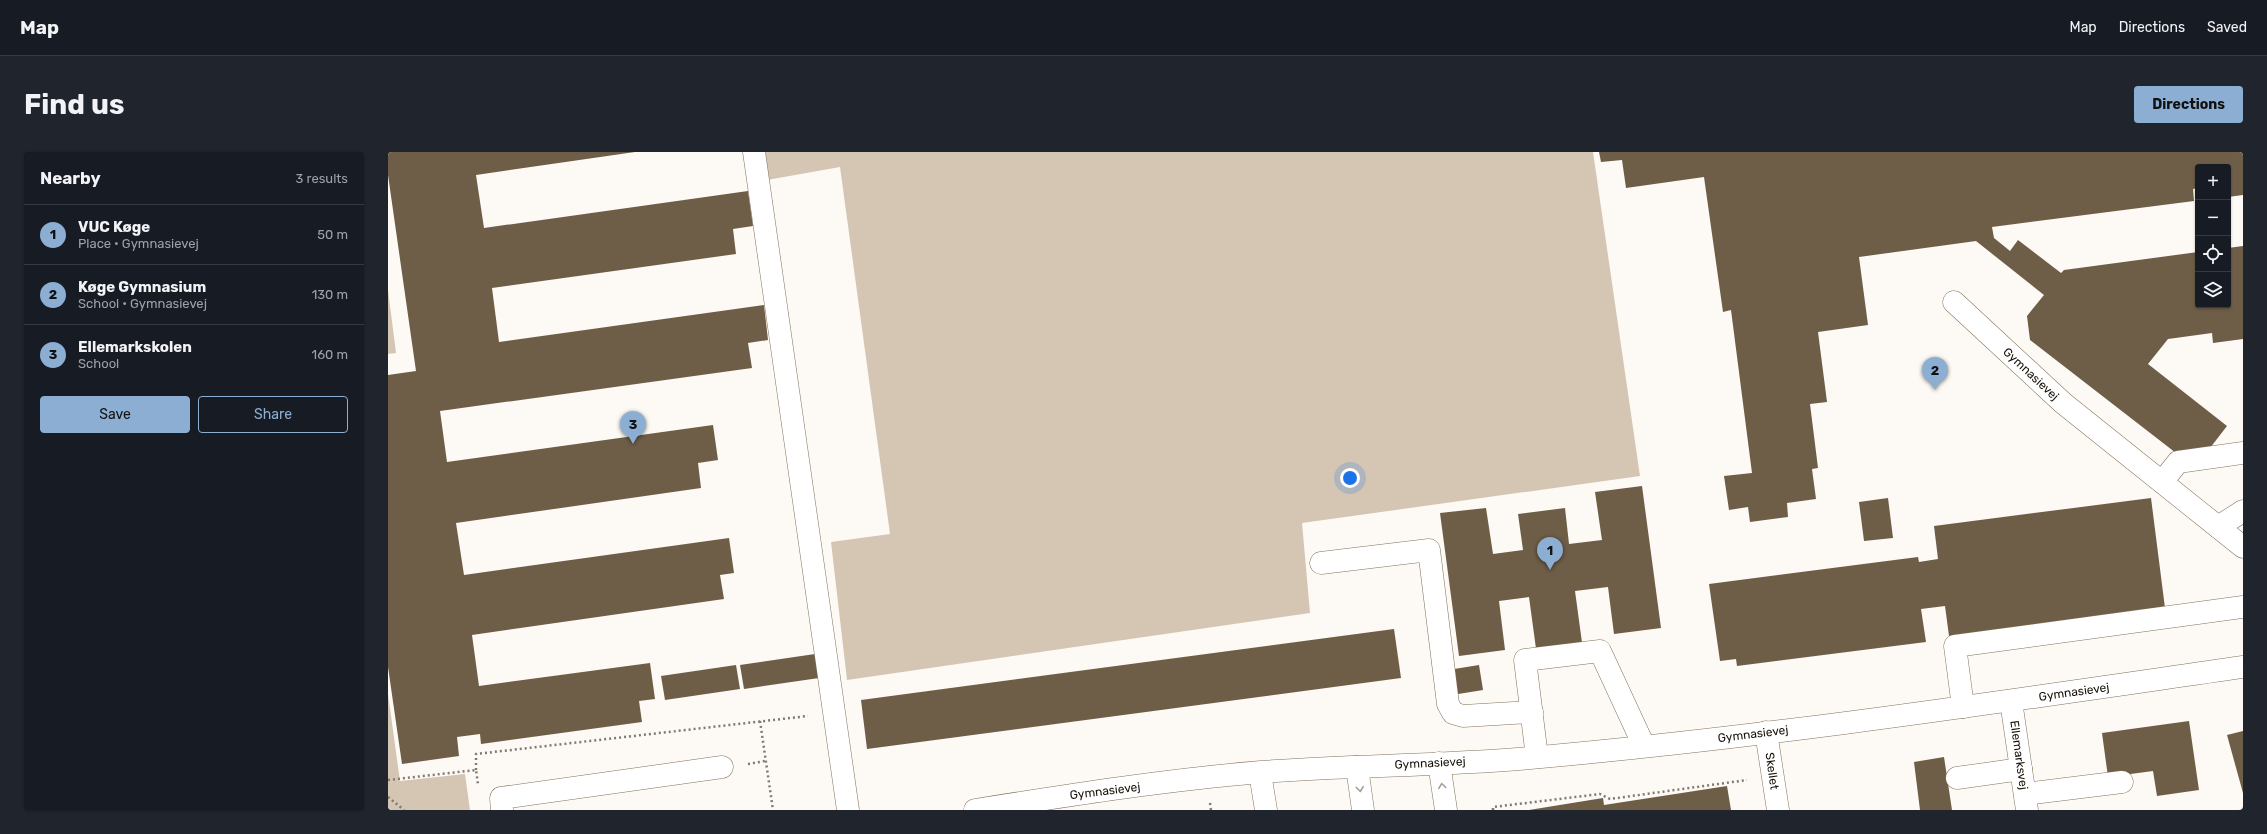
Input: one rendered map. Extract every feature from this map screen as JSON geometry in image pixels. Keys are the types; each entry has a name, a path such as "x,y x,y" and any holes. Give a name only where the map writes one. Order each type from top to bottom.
{"street":[{"path":"754,152 848,810"},
{"name":"Gymnasievej","path":"1954,302 2063,403 2243,547"},
{"path":"2162,482 2178,462 2241,450"},
{"path":"2218,526 2243,511"},
{"path":"1321,563 1429,550 1448,704 1453,712 1463,716 1532,712"},
{"path":"1963,707 1955,646 2243,607"},
{"path":"1537,757 1525,660 1600,651 1644,746"},
{"name":"Gymnasievej","path":"975,810 1091,792 1260,772 1537,757 1644,746 2011,701 2243,667"},
{"name":"Ellemarksvej","path":"2011,701 2026,802"},
{"name":"Skellet","path":"1766,732 1778,810"},
{"path":"1439,763 1446,810"},
{"path":"502,810 501,798 722,767"},
{"path":"1357,767 1363,810"},
{"path":"1957,778 2021,769"},
{"path":"1260,772 1266,810"},
{"path":"2026,802 2122,782"}],"path":[{"path":"479,789 476,770 476,754 834,713"},
{"path":"760,721 773,810"},
{"path":"388,780 476,770"},
{"path":"1493,810 1493,807 1600,794 1610,799 1773,777"},
{"path":"388,797 404,810"}],"shaded area":[{"path":"763,152 1593,152 1640,476 1302,523 1310,613 847,680 831,542 890,534 840,167 767,180"},
{"path":"388,290 396,353 388,354"},
{"path":"388,694 400,781 465,774 470,810 388,810"}],"building":[{"path":"388,152 635,152 476,175 484,228 748,191 753,226 733,229 736,254 492,288 499,342 764,305 768,340 748,343 752,368 440,411 447,462 713,425 718,460 698,463 701,488 456,523 464,575 729,538 734,573 720,575 724,599 472,635 479,686 650,663 655,699 639,701 642,722 481,744 480,734 457,737 459,756 402,764 388,667 388,375 416,371 388,175"},
{"path":"1599,152 2243,152 2243,195 2231,197 2231,164 2195,164 2195,189 2193,189 2194,201 1992,227 1994,238 2010,251 2018,240 2061,273 2064,270 2195,252 2195,308 2231,308 2231,248 2243,246 2243,339 2213,343 2212,333 2168,339 2148,364 2227,426 2210,448 2176,453 2030,340 2027,316 2044,295 1976,241 1859,257 1868,325 1818,332 1827,402 1810,404 1818,468 1812,469 1816,499 1787,503 1788,517 1750,522 1748,507 1729,510 1724,476 1752,473 1731,310 1723,312 1704,177 1626,188 1622,160 1601,162"},
{"path":"1642,486 1661,628 1614,634 1608,587 1575,591 1583,650 1537,656 1529,597 1499,601 1505,650 1459,656 1440,513 1486,508 1493,554 1523,550 1518,514 1565,508 1569,544 1602,540 1595,492"},
{"path":"1888,498 1893,538 1864,541 1859,502"},
{"path":"2151,498 2165,608 1949,636 1945,606 1921,609 1926,642 1737,666 1736,659 1720,661 1709,584 1918,557 1919,562 1938,559 1934,526"},
{"path":"1394,629 1401,678 867,749 861,700"},
{"path":"815,654 819,678 744,689 740,665"},
{"path":"736,665 740,689 665,700 661,676"},
{"path":"1479,665 1483,690 1452,695 1448,670"},
{"path":"2189,721 2199,790 2157,796 2153,771 2108,777 2102,733"},
{"path":"2243,731 2243,793 2227,735"},
{"path":"1944,757 1952,810 1920,810 1914,762"},
{"path":"1727,786 1731,810 1529,810 1603,798 1604,805"}],"place":[{"name":"Køge Gymnasium","path":"1935,390"},
{"name":"Ellemarkskolen","path":"633,444"},
{"name":"VUC Køge","path":"1550,570"}]}
